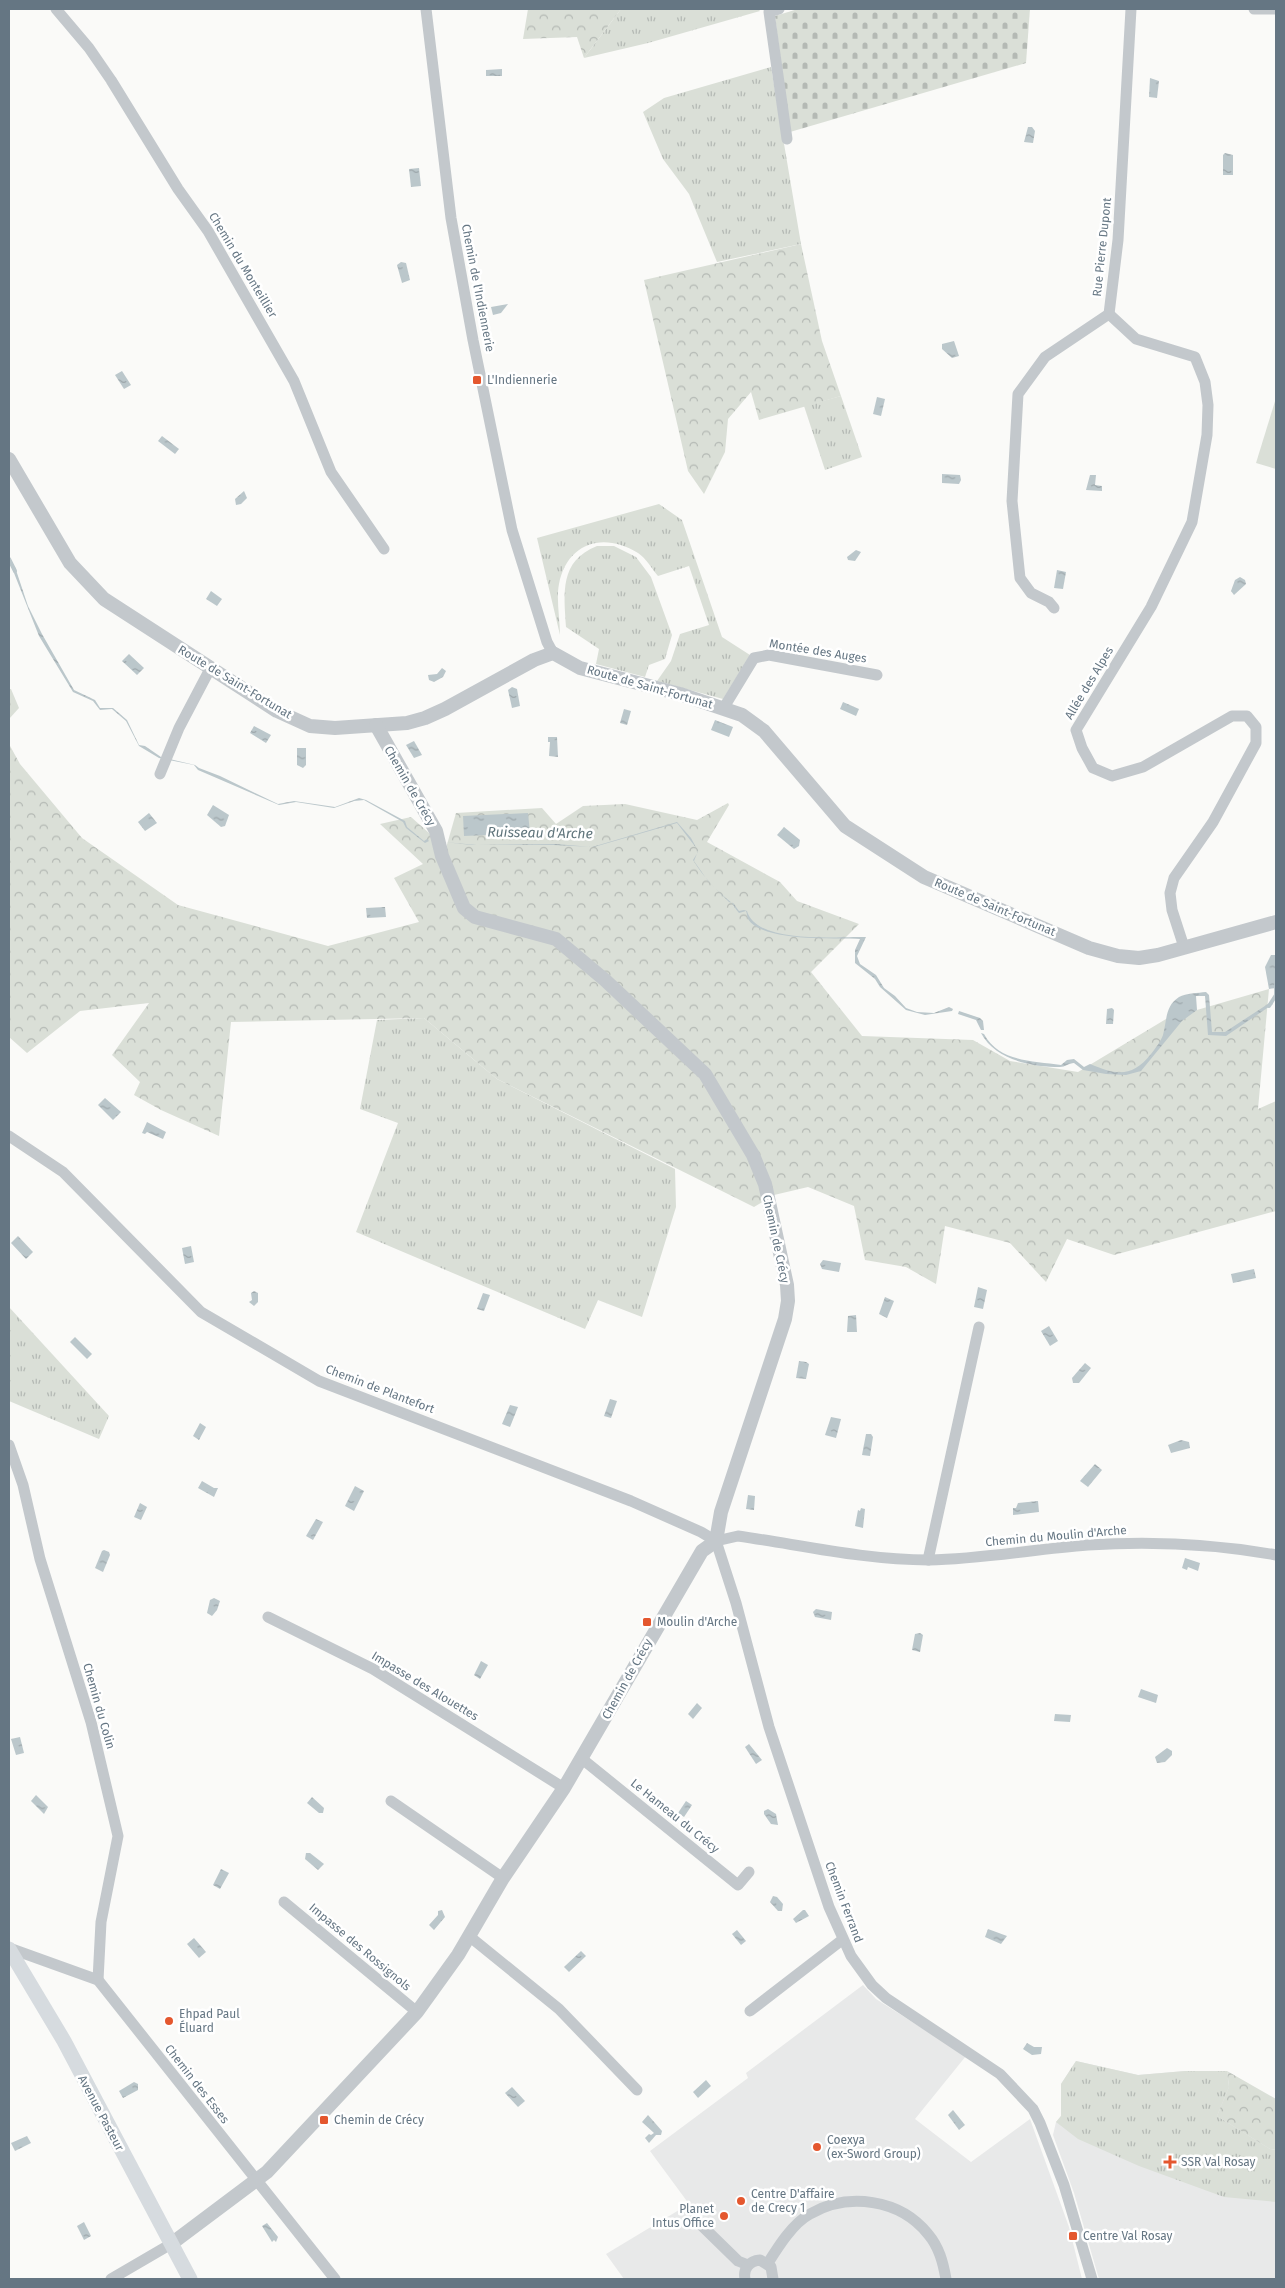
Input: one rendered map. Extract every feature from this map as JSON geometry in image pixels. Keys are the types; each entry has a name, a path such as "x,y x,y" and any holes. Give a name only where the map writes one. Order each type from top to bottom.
{"main road":[{"name":"Avenue Pasteur","path":"9,1948 64,2041 190,2279"}],"street":[{"name":"Chemin du Monteillier","path":"56,9 89,48 106,72 178,189 208,231 294,381 331,472 384,549"},
{"name":"Chemin de l'Indiennerie","path":"426,9 451,218 473,340 512,530 547,642 554,653"},
{"name":"Rue Pierre Dupont","path":"1054,608 1049,602 1031,593 1020,578 1012,501 1018,394 1045,357 1109,314 1118,240 1132,18 1130,9"},
{"path":"1254,9 1276,9"},
{"path":"774,10 787,139"},
{"name":"Allée des Alpes","path":"1109,314 1136,339 1195,357 1205,382 1208,404 1207,435 1192,522 1151,607 1076,730 1082,748 1093,768 1112,776 1143,767 1232,716 1247,716 1256,726 1256,744 1213,822 1174,878 1170,893 1172,910 1184,947"},
{"name":"Route de Saint-Fortunat","path":"9,459 70,563 104,599 277,711 310,726 335,728 407,723 425,718 534,660 554,653 580,668 680,694 742,715 764,731 845,826 924,877 1089,948 1118,956 1139,958 1276,922"},
{"name":"Montée des Auges","path":"723,708 754,658 769,655 877,675"},
{"path":"163,764 210,669"},
{"name":"Chemin de Crécy","path":"171,2244 257,2181 417,2012 458,1956 504,1878 564,1788 702,1551 716,1541 721,1512 785,1319 788,1301 787,1285 765,1184 753,1155 705,1074 605,980 556,939 475,917 464,908 442,856 436,831 376,725"},
{"name":"Chemin de Plantefort","path":"9,1136 63,1172 201,1312 319,1381 631,1501 701,1532 716,1541"},
{"path":"928,1560 979,1327"},
{"name":"Chemin du Colin","path":"9,1445 23,1485 40,1559 91,1722 118,1836 101,1922 98,1980"},
{"name":"Chemin du Moulin d'Arche","path":"716,1541 738,1536 889,1558 928,1560 962,1559 1078,1546 1132,1543 1252,1551 1276,1555"},
{"name":"Chemin Ferrand","path":"716,1541 736,1602 769,1727 829,1907 842,1940 860,1970 886,1998 1000,2074 1033,2109 1064,2185 1092,2279"},
{"name":"Impasse des Alouettes","path":"268,1617 372,1669 564,1788"},
{"name":"Le Hameau du Crécy","path":"581,1758 738,1885 749,1872"},
{"path":"392,1801 504,1878"},
{"name":"Impasse des Rossignols","path":"284,1902 417,2012"},
{"path":"469,1936 559,2009 637,2090"},
{"path":"750,2011 842,1940"},
{"path":"9,1948 98,1980"},
{"name":"Chemin des Esses","path":"98,1980 334,2279"},
{"path":"768,2263 793,2230 808,2214 828,2206 866,2200 887,2205 916,2222 928,2232 943,2261 946,2279"},
{"path":"695,2219 738,2261 748,2265"},
{"path":"111,2279 171,2244"},
{"path":"744,2279 745,2269 755,2260 768,2263 773,2271 773,2279"}],"shaded area":[{"path":"863,1985 876,1999 966,2056 915,2119 971,2162 1030,2119 1069,2227 1082,2279 624,2279 606,2254 689,2204 650,2151 748,2078 746,2073"},
{"name":"SSR Val Rosay","path":"1076,2061 1138,2075 1185,2071 1227,2071 1229,2087 1270,2149 1276,2150 1276,2279 1099,2279 1074,2193 1053,2135 1056,2122 1061,2116 1061,2084"}],"green space":[{"path":"528,9 621,9 584,58 577,37 523,39"},
{"path":"621,9 758,9 760,11 648,43 584,58"},
{"path":"798,9 1030,9 1026,63 790,132 775,16"},
{"path":"771,67 801,244 717,262 689,194 663,159 643,112 664,98"},
{"path":"801,244 822,341 841,396 759,420 751,392 728,419 725,452 704,494 688,471 644,280"},
{"path":"841,396 862,457 825,470 804,406"},
{"path":"1276,398 1276,469 1256,463"},
{"path":"659,504 682,520 722,637 750,655 723,699 657,681 671,661 680,634 709,625 689,566 658,576 641,555 625,546 600,542 578,550 563,570 559,584 560,635 537,538"},
{"path":"597,546 614,546 636,557 651,577 672,635 665,659 649,665 645,677 596,664 599,649 566,627 566,579 576,560 585,552"},
{"path":"9,689 11,689 19,708 9,719"},
{"path":"9,744 20,764 82,838 178,905 328,946 419,922 394,878 423,864 380,824 411,817 446,848 456,813 542,808 556,824 583,806 625,804 697,820 728,803 729,805 707,842 780,882 797,901 859,924 811,972 862,1036 973,1040 1010,1061 1078,1072 1166,1019 1269,989 1258,1109 1276,1101 1276,1211 1114,1255 1067,1239 1046,1282 1010,1243 945,1226 936,1284 906,1267 865,1260 854,1206 808,1187 774,1195 754,1207 497,1079 424,1018 231,1022 219,1136 161,1110 134,1095 140,1082 112,1055 149,1003 80,1011 27,1053 9,1037"},
{"path":"424,1018 497,1079 675,1169 676,1207 642,1317 598,1300 585,1329 356,1232 398,1123 360,1109 377,1020"},
{"path":"9,1307 109,1416 99,1439 9,1401"},
{"path":"1076,2061 1138,2075 1185,2071 1227,2071 1229,2087 1217,2116 1270,2149 1276,2150 1276,2202 1224,2197 1139,2166 1078,2139 1056,2122 1061,2116 1061,2084"},
{"path":"1227,2071 1276,2099 1276,2150 1270,2149 1217,2116 1229,2087"}],"water":[{"path":"502,69 502,76 486,76 486,70"},
{"path":"1150,78 1159,81 1157,98 1149,97"},
{"path":"1028,127 1032,127 1035,131 1033,143 1024,142"},
{"path":"1225,153 1233,155 1233,175 1223,175 1223,155"},
{"path":"419,168 421,186 411,187 409,169"},
{"path":"401,262 406,263 410,280 402,283 397,265"},
{"path":"508,304 501,313 493,315 491,307"},
{"path":"954,341 959,356 952,358 942,349 942,344"},
{"path":"122,371 131,385 124,389 115,375"},
{"path":"877,397 885,399 881,416 873,414"},
{"path":"162,436 179,449 175,454 158,441"},
{"path":"942,474 960,475 961,480 959,484 942,483"},
{"path":"1090,475 1096,475 1095,485 1102,486 1102,491 1086,490"},
{"path":"244,491 247,498 241,504 236,505 235,499"},
{"path":"856,550 861,552 855,561 848,560 847,557"},
{"path":"15,567 28,606 74,690 95,700 100,708 113,708 127,720 139,745 145,746 161,757 195,765 278,804 294,801 335,807 359,798 366,800 405,821 407,827 424,841 427,839 429,841 425,843 406,828 403,822 364,800 354,801 334,808 296,802 279,805 198,770 194,765 159,758 139,746 126,721 112,709 100,710 93,701 73,692 39,636 12,568"},
{"path":"1057,570 1066,572 1063,589 1054,588"},
{"path":"1240,577 1245,580 1246,584 1234,595 1231,591 1235,580"},
{"path":"211,591 222,599 217,606 206,599"},
{"path":"129,654 144,668 137,675 122,661"},
{"path":"442,668 446,671 443,677 434,682 429,680 428,675 437,674"},
{"path":"512,687 517,689 520,706 512,708 508,690"},
{"path":"843,702 859,709 856,716 840,709"},
{"path":"624,709 631,711 627,725 620,723"},
{"path":"715,720 733,727 729,737 711,730"},
{"path":"254,726 271,735 266,743 250,733"},
{"path":"548,737 557,737 558,757 549,756 550,742 548,742"},
{"path":"414,741 422,755 414,758 406,745"},
{"path":"297,748 306,748 306,765 303,768 297,765"},
{"path":"213,805 229,815 225,826 221,827 207,815"},
{"path":"149,813 157,823 145,831 138,822"},
{"path":"528,813 530,833 464,836 463,816"},
{"path":"677,822 691,838 697,849 677,823 592,847"},
{"path":"784,827 800,840 799,846 794,849 777,835"},
{"path":"556,844 589,847 553,845 477,845"},
{"path":"706,878 716,888 732,903 729,902"},
{"path":"732,903 739,911 744,910 747,911 754,922 766,929 781,934 818,937 866,937 857,956 860,964 876,975 884,988 906,1008 917,1012 934,1013 949,1007 953,1009 952,1011 925,1015 906,1010 880,987 875,979 855,963 855,950 860,939 800,937 768,932 756,926 748,919 746,911 739,913"},
{"path":"385,907 386,917 367,918 366,908"},
{"path":"1271,955 1276,955 1276,988 1269,989 1265,967"},
{"path":"1206,992 1209,995 1212,1032 1225,1032 1271,1002 1273,1004 1226,1036 1208,1035 1205,996 1196,996 1197,1010 1182,1021 1141,1071 1126,1075 1083,1070 1074,1063 1060,1067 1049,1067 1015,1060 995,1050 981,1033 998,1050 1028,1061 1061,1065 1067,1060 1074,1059 1084,1067 1090,1064 1116,1072 1130,1071 1144,1062 1161,1040 1167,1014 1174,1001 1179,997 1192,993"},
{"path":"1112,1008 1114,1010 1113,1024 1106,1024 1107,1009"},
{"path":"959,1011 980,1018 983,1021 984,1030 981,1030 976,1020 958,1014"},
{"path":"105,1098 121,1112 113,1120 98,1105"},
{"path":"147,1122 166,1132 163,1139 147,1132 145,1134 142,1133"},
{"path":"18,1236 33,1252 26,1259 11,1243"},
{"path":"191,1246 194,1262 185,1264 182,1248"},
{"path":"823,1260 841,1263 839,1272 822,1269 820,1264"},
{"path":"1254,1269 1256,1278 1233,1283 1231,1274"},
{"path":"978,1287 987,1290 983,1309 974,1307"},
{"path":"254,1291 258,1293 258,1302 254,1306 249,1302 252,1300 251,1293"},
{"path":"483,1293 490,1295 484,1311 477,1309"},
{"path":"885,1297 894,1301 887,1318 879,1314"},
{"path":"856,1315 857,1332 847,1332 848,1316"},
{"path":"1049,1326 1058,1341 1050,1346 1041,1331"},
{"path":"75,1337 92,1354 87,1359 70,1342"},
{"path":"799,1361 809,1364 806,1379 796,1378"},
{"path":"1085,1363 1091,1368 1079,1383 1073,1383 1072,1378"},
{"path":"610,1399 617,1401 611,1418 604,1416"},
{"path":"510,1405 518,1407 510,1427 502,1424"},
{"path":"831,1417 841,1419 836,1438 825,1435"},
{"path":"200,1423 206,1427 199,1440 193,1436"},
{"path":"866,1434 871,1434 873,1437 870,1456 862,1455"},
{"path":"1181,1440 1189,1442 1190,1448 1171,1453 1168,1445"},
{"path":"1095,1464 1102,1470 1088,1487 1080,1481"},
{"path":"202,1481 214,1488 218,1488 214,1497 198,1488"},
{"path":"355,1486 364,1491 354,1511 345,1506"},
{"path":"748,1495 755,1496 754,1510 746,1509"},
{"path":"1038,1501 1039,1512 1013,1515 1013,1508 1016,1508 1018,1503"},
{"path":"140,1503 147,1507 141,1520 134,1517"},
{"path":"861,1508 865,1509 863,1528 855,1526 858,1510 860,1511"},
{"path":"316,1519 323,1522 313,1540 306,1536"},
{"path":"104,1550 109,1552 110,1555 103,1572 95,1568"},
{"path":"1185,1558 1200,1563 1198,1571 1188,1567 1187,1570 1182,1568"},
{"path":"214,1598 220,1601 217,1610 212,1616 207,1613 210,1600"},
{"path":"816,1609 832,1612 831,1620 815,1617 813,1612"},
{"path":"920,1633 923,1635 920,1652 912,1650 915,1634"},
{"path":"481,1661 488,1665 480,1679 474,1675"},
{"path":"1141,1689 1158,1695 1156,1703 1138,1697"},
{"path":"697,1703 702,1708 693,1719 688,1714"},
{"path":"1055,1714 1071,1715 1070,1722 1054,1721"},
{"path":"20,1737 24,1753 16,1755 11,1739"},
{"path":"749,1744 762,1760 756,1764 745,1747"},
{"path":"1167,1748 1172,1751 1172,1755 1165,1762 1157,1763 1155,1757"},
{"path":"36,1795 48,1807 44,1814 31,1801"},
{"path":"312,1797 324,1808 323,1813 319,1813 307,1803"},
{"path":"686,1801 692,1805 684,1817 678,1813"},
{"path":"768,1809 776,1814 778,1825 771,1824 764,1814 764,1811"},
{"path":"306,1853 310,1853 324,1864 318,1870 305,1859"},
{"path":"221,1869 229,1873 220,1889 213,1885"},
{"path":"773,1896 777,1897 783,1904 782,1911 778,1911 770,1902"},
{"path":"442,1910 445,1917 434,1930 429,1925 438,1915 438,1911"},
{"path":"803,1910 809,1916 796,1923 793,1919"},
{"path":"988,1929 1007,1936 1001,1944 985,1937"},
{"path":"737,1930 746,1941 741,1945 732,1934"},
{"path":"194,1938 206,1952 199,1958 187,1944"},
{"path":"581,1951 586,1956 569,1972 564,1967"},
{"path":"1027,2043 1034,2047 1042,2047 1041,2054 1032,2055 1023,2049"},
{"path":"706,2080 711,2086 698,2098 693,2092"},
{"path":"134,2082 138,2084 138,2090 123,2098 119,2091"},
{"path":"512,2087 525,2101 518,2107 505,2093"},
{"path":"953,2110 965,2125 959,2130 948,2115"},
{"path":"648,2115 662,2131 661,2135 656,2135 649,2143 645,2138 649,2134 654,2133 642,2122"},
{"path":"27,2136 31,2143 15,2151 11,2143"},
{"path":"84,2222 91,2236 84,2240 77,2226"},
{"path":"267,2223 278,2237 276,2242 274,2240 272,2242 262,2226"}],"waterway":[{"name":"Ruisseau d'Arche","path":"9,559 15,571"},
{"name":"Ruisseau d'Arche","path":"1269,1006 1276,995 1276,985"}],"place":[{"name":"L'Indiennerie","path":"477,380"},
{"name":"Moulin d'Arche","path":"647,1622"},
{"name":"Ehpad Paul Éluard","path":"169,2021"},
{"name":"Chemin de Crécy","path":"324,2120"},
{"name":"Coexya (ex-Sword Group)","path":"817,2147"},
{"name":"SSR Val Rosay","path":"1170,2162"},
{"name":"Centre D'affaire de Crecy 1","path":"741,2201"},
{"name":"Planet Intus Office","path":"724,2216"},
{"name":"Centre Val Rosay","path":"1073,2236"}]}
